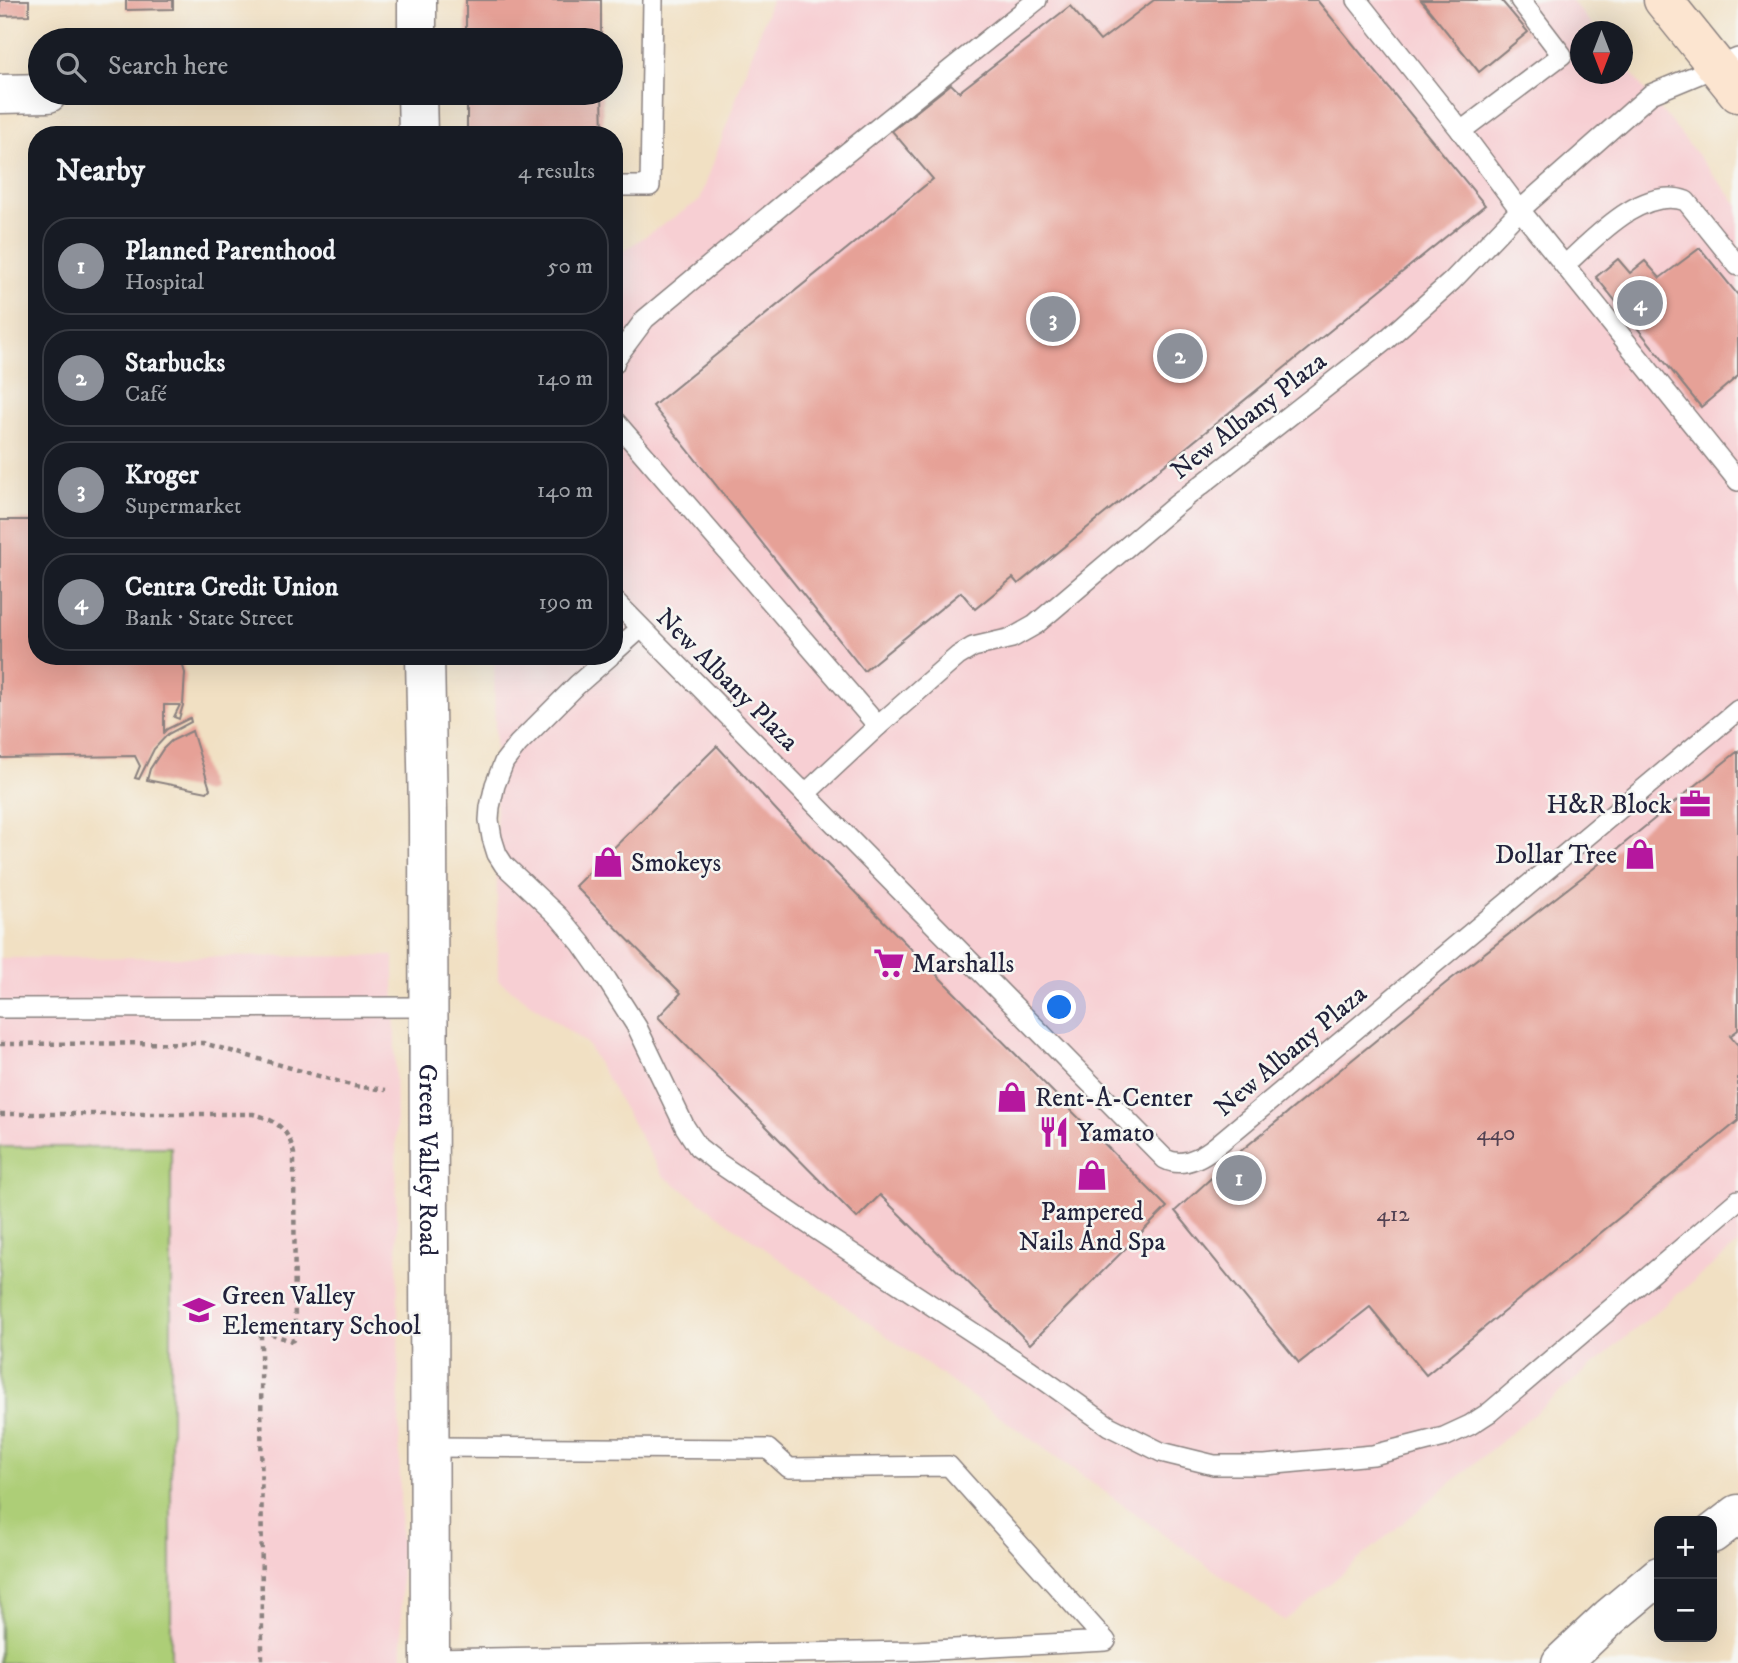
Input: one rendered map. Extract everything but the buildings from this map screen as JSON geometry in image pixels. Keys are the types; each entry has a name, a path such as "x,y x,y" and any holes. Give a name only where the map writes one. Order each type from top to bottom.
{"main road":[{"path":"1663,0 1731,73"}],"street":[{"path":"417,0 417,28"},
{"path":"0,94 28,93"},
{"path":"417,105 418,126"},
{"name":"Green Valley Road","path":"425,665 428,815 430,1661"},
{"path":"1717,1530 1738,1514"},
{"path":"1561,1663 1655,1579"}],"lane":[{"path":"623,186 650,186 653,0"},
{"path":"623,349 645,319 1037,0"},
{"path":"1357,0 1520,210 1738,481"},
{"path":"1461,131 1562,55 1520,0"},
{"name":"New Albany Plaza","path":"806,794 958,656 973,647 1012,638 1035,625 1176,505 1385,340 1452,281 1520,210 1651,94 1731,73"},
{"path":"1565,265 1618,218 1644,204 1669,198 1686,201 1738,266"},
{"path":"623,430 878,726"},
{"name":"New Albany Plaza","path":"623,609 1165,1159 1177,1163 1205,1155 1738,710"},
{"path":"623,644 641,628"},
{"path":"600,665 518,744 504,762 490,807 492,838 497,854 505,865 559,917 607,980 637,1027 685,1127 698,1147 808,1225 1030,1370 1109,1426 1161,1452 1214,1465 1265,1465 1373,1455 1444,1437 1490,1412 1738,1200"},
{"path":"0,1008 427,1007"},
{"path":"429,1447 768,1449 789,1468 949,1466 1106,1641 915,1651 430,1661"}],"path":[{"path":"0,1044 203,1043 354,1086 386,1090"},
{"path":"0,1114 253,1114 274,1121 291,1141 294,1154 295,1338 291,1341 261,1330 262,1663"}],"shaded area":[{"path":"771,0 1571,0 1589,21 1570,21 1570,84 1633,84 1633,75 1738,205 1738,1244 1285,1621 662,1175 587,1044 498,980 494,665 623,665 623,251 700,200"},
{"name":"Green Valley Elementary School","path":"394,956 402,1663 0,1663 0,958"}],"green space":[{"path":"0,1147 171,1147 171,1663 0,1663"}],"place":[{"name":"Centra Credit Union","path":"1640,303"},
{"name":"Kroger","path":"1053,319"},
{"name":"Starbucks","path":"1180,356"},
{"name":"H&R Block","path":"1695,804"},
{"name":"Dollar Tree","path":"1640,854"},
{"name":"Smokeys","path":"608,862"},
{"name":"Marshalls","path":"889,963"},
{"name":"Rent-A-Center","path":"1012,1097"},
{"name":"Yamato","path":"1054,1132"},
{"name":"Pampered Nails And Spa","path":"1092,1175"},
{"name":"Planned Parenthood","path":"1239,1178"},
{"name":"Green Valley Elementary School","path":"199,1310"}]}
